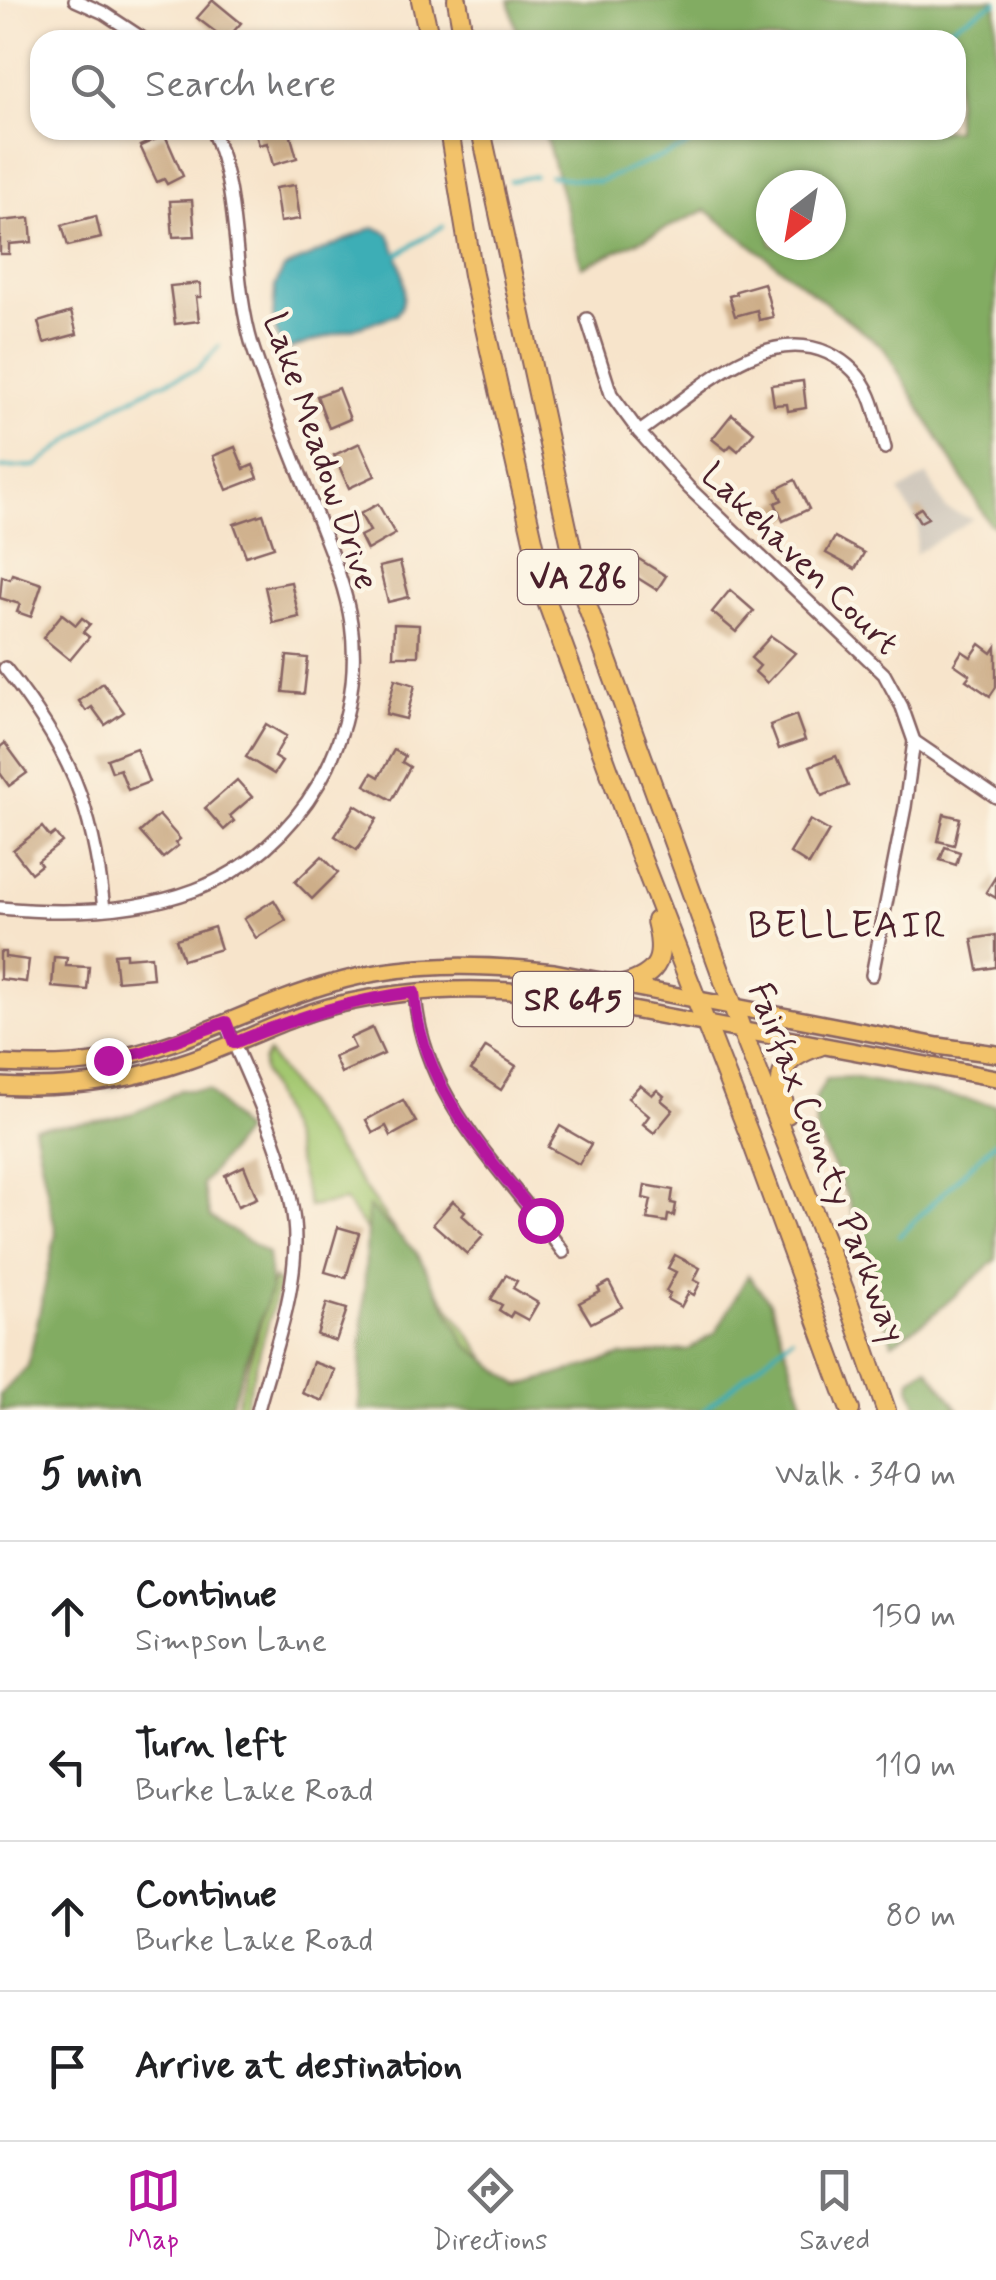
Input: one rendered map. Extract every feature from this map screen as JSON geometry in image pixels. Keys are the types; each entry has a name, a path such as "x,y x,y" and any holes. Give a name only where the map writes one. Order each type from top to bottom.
{"highway":[{"path":"421,0 428,30"},
{"path":"457,0 462,30"},
{"name":"Fairfax County Parkway","path":"451,140 473,275 543,589 562,650 850,1410"},
{"name":"Fairfax County Parkway","path":"483,140 579,584 742,1032 803,1183 886,1410"},
{"path":"623,985 651,972 662,947 639,852"},
{"path":"803,1183 779,1082 787,1063 797,1054 820,1046"}],"main road":[{"name":"SR 645","path":"0,1064 40,1066 108,1060 143,1052 336,982 440,966 499,966 623,985 996,1054"},
{"name":"SR 645","path":"0,1086 75,1086 114,1080 188,1061 298,1016 337,1005 414,992 492,988 548,994 996,1078"}],"street":[{"path":"75,0 129,30"},
{"name":"Lake Meadow Drive","path":"0,908 104,908 192,891 230,873 261,851 292,821 317,787 336,750 348,708 353,651 346,596 250,336 238,287 228,178 215,140"},
{"name":"Lakehaven Court","path":"587,318 611,394 640,432 689,488 884,674 902,707 914,741 872,975"},
{"path":"640,432 750,355 797,345 838,358 856,374 871,397 885,448"},
{"path":"5,668 46,722 76,777 93,830 104,908"},
{"path":"914,741 996,797"},
{"path":"414,992 421,1036 441,1088 465,1128 564,1252"},
{"path":"226,1022 281,1163 295,1228 290,1295 258,1410"}],"shaded area":[{"path":"927,475 946,509 973,519 915,554 919,525 899,492"}],"green space":[{"path":"509,0 996,0 996,527 989,523 884,348 770,260 846,260 846,170 756,170 756,249 706,210 582,267 547,140 966,140 966,30 516,30"},
{"path":"268,1053 523,1410 442,1334 345,1201 309,1207 290,1135 263,1071"},
{"path":"851,1077 996,1105 996,1260 927,1320 892,1343 849,1201 816,1130 815,1099 826,1079"},
{"path":"180,1090 209,1090 244,1132 202,1184 210,1217 268,1254 271,1290 229,1410 0,1410 0,1395 28,1366 56,1233 34,1127 127,1115"},
{"path":"368,1206 417,1253 466,1344 520,1386 620,1356 688,1350 716,1332 748,1275 770,1302 806,1410 359,1410"},
{"path":"274,1278 279,1284 243,1410 235,1410"},
{"path":"928,1368 959,1410 919,1410 911,1379"}],"water":[{"path":"374,227 389,234 400,264 404,297 396,315 289,349 277,337 273,315 275,286 284,268"}],"building":[{"path":"213,0 241,23 235,30 213,30 197,18"},
{"path":"167,140 183,176 167,184 164,179 157,182 140,146"},
{"path":"258,140 292,140 297,158 273,165 267,143 259,145"},
{"path":"295,185 300,219 280,222 275,188"},
{"path":"192,200 195,236 173,237 170,201"},
{"path":"96,216 101,238 68,246 62,225"},
{"path":"30,218 32,242 9,244 9,254 0,254 0,221"},
{"path":"200,283 201,297 196,297 199,321 175,324 170,286"},
{"path":"764,283 773,317 759,320 757,310 735,316 729,296"},
{"path":"71,312 77,334 44,343 38,322"},
{"path":"803,381 806,408 788,411 787,404 774,405 771,385"},
{"path":"338,388 350,419 329,428 317,396"},
{"path":"732,414 754,432 738,451 731,445 726,450 712,439"},
{"path":"360,443 375,476 349,488 334,455"},
{"path":"235,447 244,469 253,465 258,478 227,490 213,456"},
{"path":"795,480 809,509 783,521 775,503 782,500 777,489"},
{"path":"378,504 395,534 367,550 360,536 370,531 360,514"},
{"path":"921,508 928,518 920,522 914,512"},
{"path":"263,514 274,547 246,556 234,524"},
{"path":"835,537 864,553 855,569 826,553"},
{"path":"634,556 666,576 657,590 625,570"},
{"path":"400,562 409,597 388,602 379,567"},
{"path":"12,574 42,584 31,617 17,612 20,604 0,598 2,576 10,579"},
{"path":"291,582 299,617 273,623 265,587"},
{"path":"730,590 754,611 736,632 712,612"},
{"path":"62,614 76,625 82,618 90,624 83,632 89,637 70,660 43,638"},
{"path":"394,624 419,625 418,656 393,656"},
{"path":"771,636 795,653 767,683 755,672 760,666 751,658"},
{"path":"980,644 992,653 996,647 996,687 990,696 966,680 970,675 954,664 962,651 971,657"},
{"path":"287,656 308,658 304,694 283,692"},
{"path":"395,679 415,685 406,719 386,714"},
{"path":"103,683 124,712 105,725 92,707 86,711 79,701"},
{"path":"796,715 805,740 779,749 770,725"},
{"path":"266,724 286,736 274,757 282,762 274,774 246,757"},
{"path":"5,743 27,773 9,786 0,773 0,747"},
{"path":"136,748 149,782 128,790 120,769 112,772 107,759"},
{"path":"394,750 405,756 402,762 410,767 392,800 365,785 372,773 379,777"},
{"path":"836,756 848,786 822,796 810,766"},
{"path":"237,780 252,797 230,816 234,821 224,830 205,808"},
{"path":"355,805 377,819 357,850 335,836"},
{"path":"944,814 960,818 954,845 938,841"},
{"path":"159,815 180,839 175,843 178,846 163,858 140,832"},
{"path":"810,820 829,831 809,865 790,853"},
{"path":"42,827 50,837 55,833 62,842 38,861 41,865 31,873 13,850"},
{"path":"945,847 960,852 956,865 940,860"},
{"path":"322,856 338,873 312,899 295,882"},
{"path":"996,876 996,898 986,892"},
{"path":"274,900 286,920 256,938 244,919"},
{"path":"214,927 221,949 183,960 176,939"},
{"path":"996,935 996,967 978,970 972,939"},
{"path":"0,952 5,952 5,957 29,960 26,982 0,979"},
{"path":"126,953 126,958 151,956 153,978 117,981 114,954"},
{"path":"54,957 67,958 66,966 89,967 87,990 52,987"},
{"path":"372,1028 384,1054 341,1073 334,1057 355,1048 350,1038"},
{"path":"486,1047 516,1066 501,1090 471,1070"},
{"path":"640,1085 652,1095 657,1090 664,1096 661,1100 673,1110 654,1133 643,1124 649,1116 628,1098"},
{"path":"403,1100 416,1122 391,1136 386,1126 373,1133 366,1120"},
{"path":"560,1126 591,1144 579,1164 548,1147"},
{"path":"244,1166 257,1198 238,1206 225,1175"},
{"path":"645,1185 673,1190 674,1216 668,1215 667,1222 647,1219 651,1200 643,1198"},
{"path":"453,1201 484,1235 467,1254 433,1224"},
{"path":"338,1227 359,1233 346,1278 325,1272"},
{"path":"675,1255 700,1268 694,1280 700,1283 694,1295 689,1292 681,1307 667,1299 670,1293 666,1291 676,1272 668,1268"},
{"path":"506,1275 517,1281 513,1288 538,1303 528,1320 513,1312 510,1317 499,1310 502,1305 491,1299"},
{"path":"609,1282 622,1307 591,1323 579,1303 600,1292 598,1288"},
{"path":"327,1303 347,1309 336,1341 317,1335"},
{"path":"313,1362 335,1370 323,1401 302,1393"}],"waterway":[{"path":"944,30 996,2"},
{"path":"550,176 598,182 695,140"},
{"path":"510,181 535,176"},
{"path":"395,256 443,226"},
{"path":"0,468 36,466 113,408 198,369 219,346"},
{"path":"899,1236 996,1141"},
{"path":"704,1410 792,1337"}],"district":[{"name":"BELLEAIR","path":"848,924"}],"route":[{"path":"108,1060 143,1052 226,1022 234,1043 298,1016 414,992 421,1036 441,1088 465,1128 540,1220"}]}
